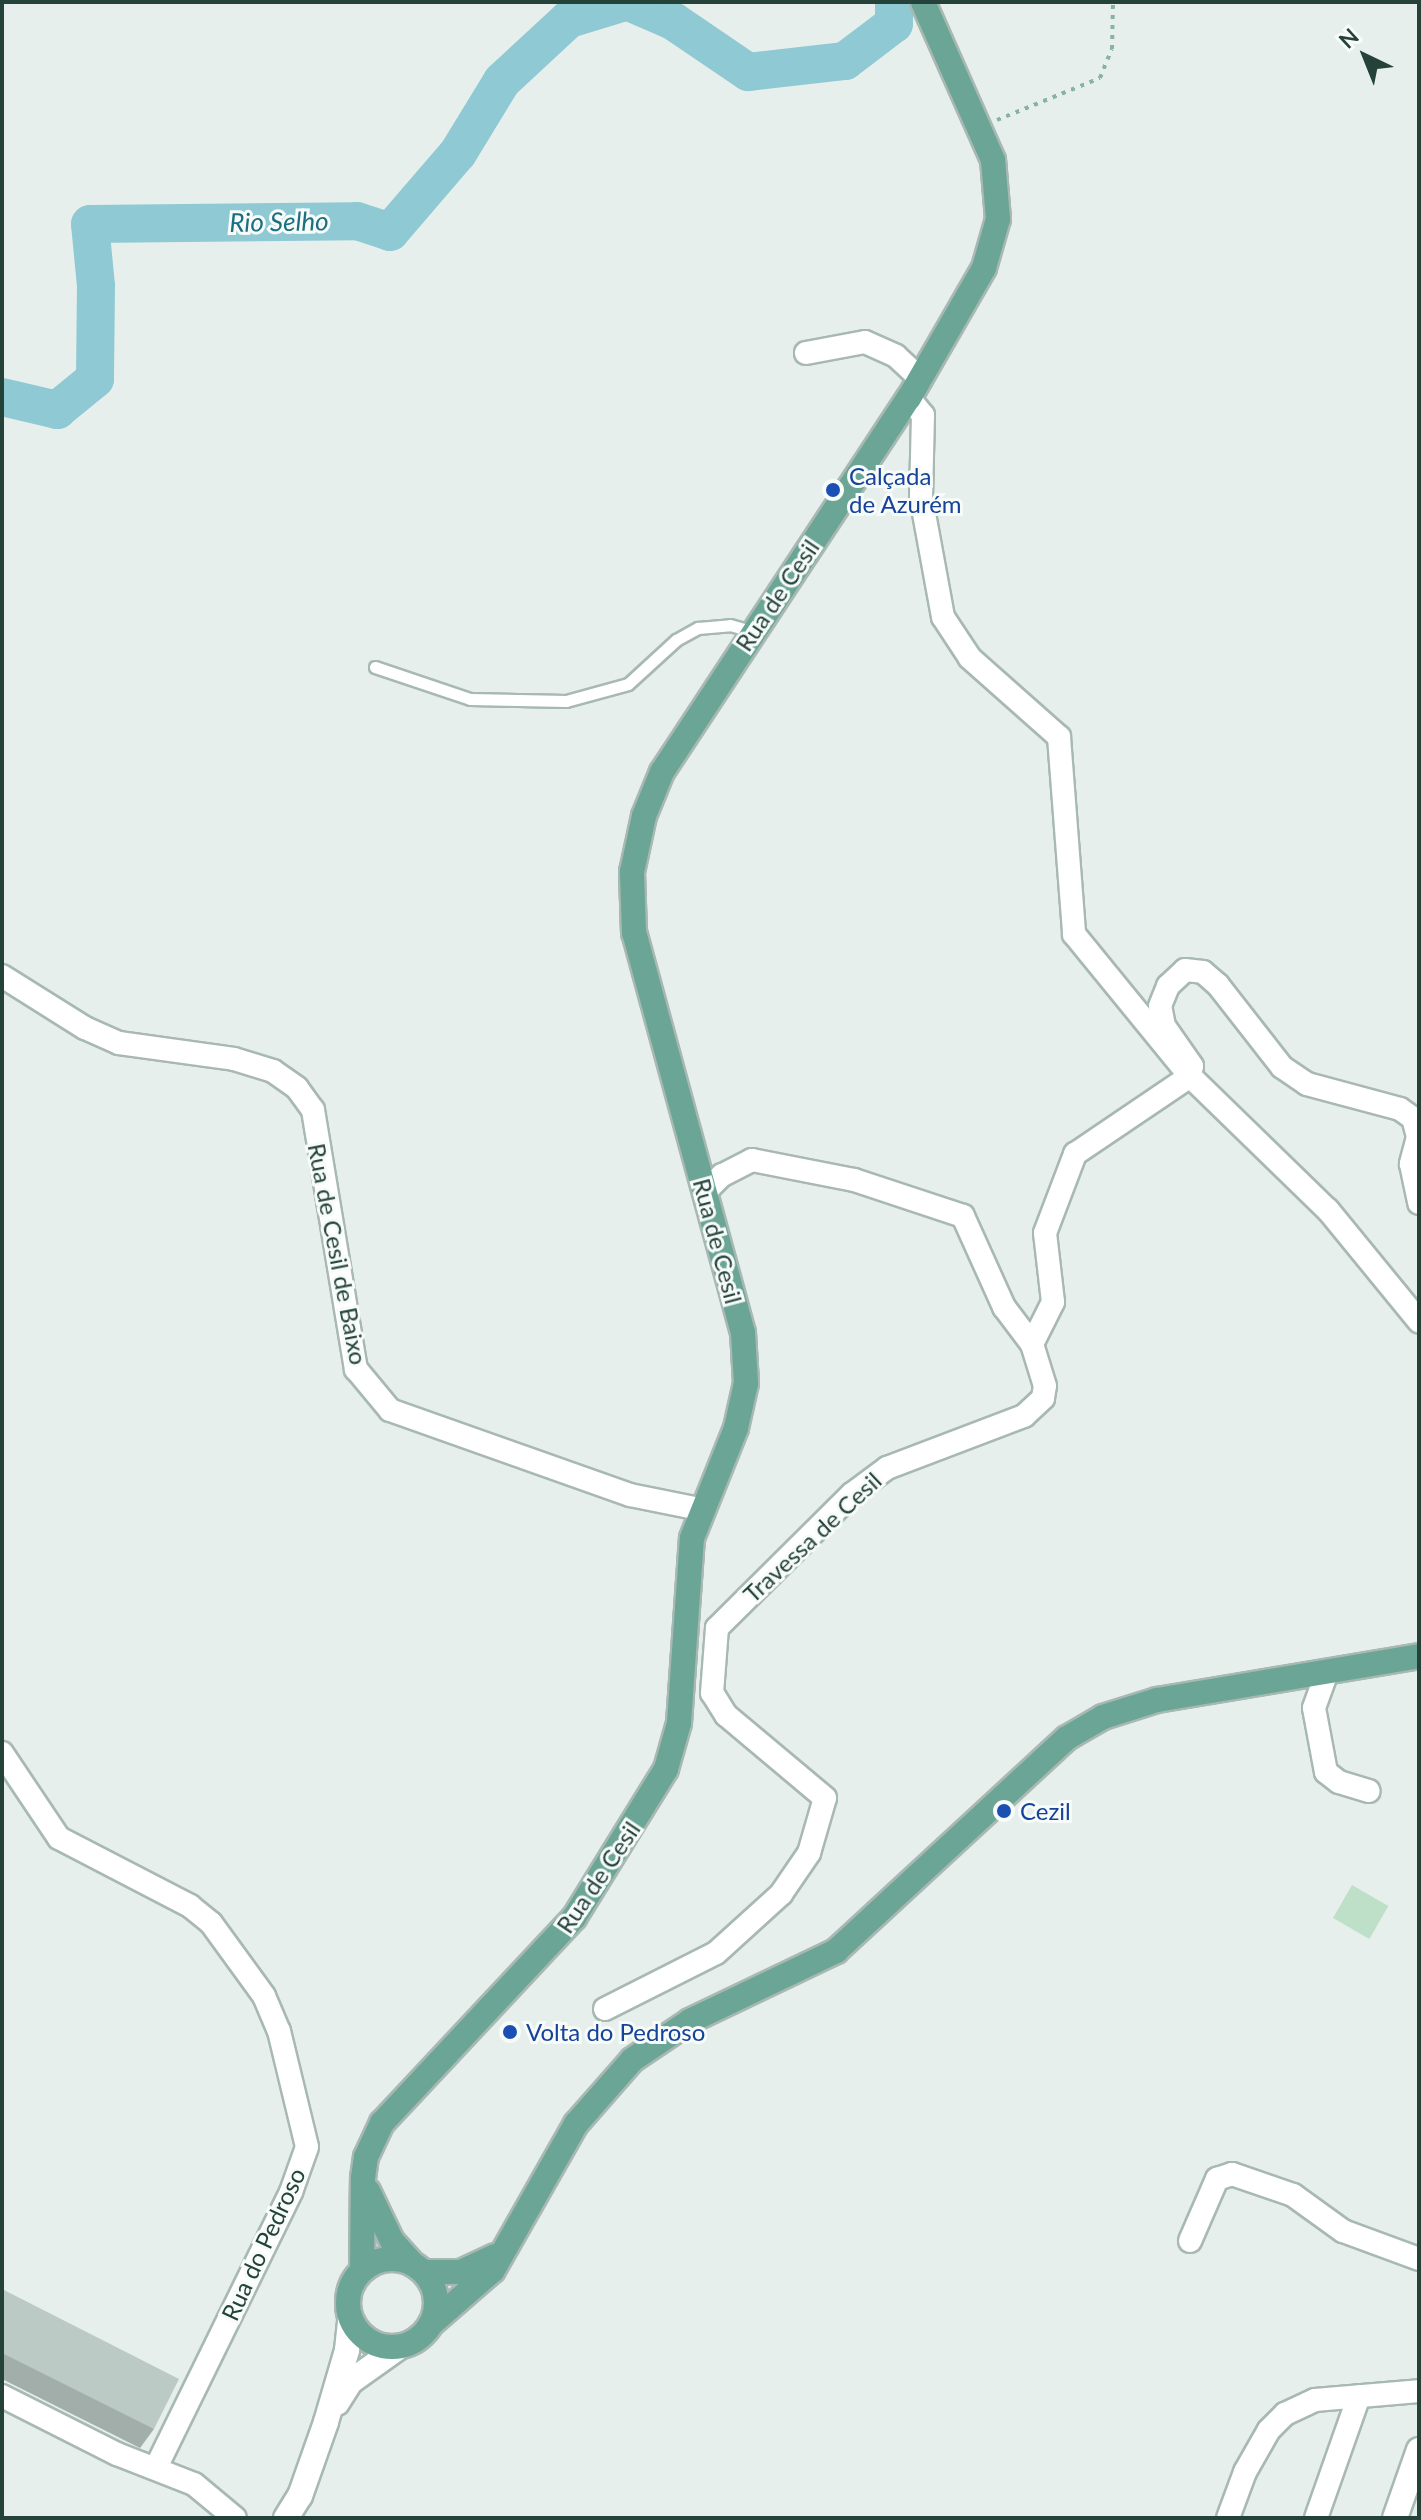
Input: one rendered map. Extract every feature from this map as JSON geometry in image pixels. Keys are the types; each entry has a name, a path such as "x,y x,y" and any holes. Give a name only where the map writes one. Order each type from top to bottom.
{"main road":[{"name":"Rua de Cesil","path":"362,2269 363,2178 368,2149 382,2123 574,1918 637,1822 666,1769 679,1723 692,1538 700,1509 732,1441 746,1383 743,1333 634,933 632,872 644,816 662,772 751,631 915,388 975,290 998,219 993,160 923,2"},
{"path":"326,2422 350,2382 399,2347 423,2335 431,2324 493,2270 576,2124 632,2060 690,2021 836,1951 1067,1738 1103,1717 1157,1700 1419,1656"},
{"path":"363,2178 392,2241 419,2268 436,2297 431,2324"},
{"path":"286,2518 300,2496 326,2422 347,2350 349,2292 362,2269 387,2259 419,2268 477,2268 505,2251"},
{"path":"350,2319 364,2338 399,2347"},
{"path":"1395,2518 1419,2450"}],"street":[{"path":"806,353 865,342 896,356 915,388 923,415 921,497 943,617 970,658 1059,737 1074,934 1190,1076 1328,1210 1419,1321"},
{"path":"1032,1344 1053,1302 1045,1233 1075,1154 1190,1076 1192,1066 1164,1026 1160,1006 1168,986 1185,970 1203,972 1218,985 1282,1067 1307,1084 1400,1109 1413,1118 1418,1137 1411,1164 1419,1203"},
{"name":"Rua de Cesil de Baixo","path":"2,976 85,1028 119,1043 234,1059 273,1071 297,1088 313,1110 356,1369 390,1410 630,1495 700,1509"},
{"name":"Travessa de Cesil","path":"704,1193 722,1175 752,1160 854,1180 963,1216 1004,1307 1032,1344 1045,1386 1043,1398 1024,1416 887,1468 852,1494 717,1628"},
{"path":"605,2009 716,1953 781,1894 809,1853 825,1798 726,1715 712,1693 717,1628 688,1621"},
{"path":"1327,1672 1314,1708 1326,1772 1339,1782 1369,1791"},
{"name":"Rua do Pedroso","path":"2,1753 59,1838 190,1906 211,1923 264,1996 279,2031 304,2133 307,2147 291,2192 156,2467"},
{"path":"1190,2241 1217,2179 1232,2174 1293,2195 1343,2231 1419,2259"},
{"path":"1228,2518 1251,2461 1285,2414 1315,2400 1419,2391"},
{"path":"2,2396 117,2454 194,2484 235,2518"},
{"path":"1316,2518 1359,2396"}],"lane":[{"path":"375,667 470,699 566,701 628,684 676,640 698,628 730,625 751,631"}],"path":[{"path":"981,129 1100,78 1112,49 1113,2"}],"green space":[{"path":"1352,1885 1388,1906 1369,1939 1333,1918"}],"building":[{"path":"2,2289 179,2379 154,2429 2,2353"}],"waterway":[{"name":"Rio Selho","path":"2,397 57,410 95,379 96,286 90,224 357,221 390,232 458,153 502,81 569,19 625,2"},
{"name":"Rio Selho","path":"629,2 673,21 748,72 845,61 894,24 894,2"}],"place":[{"name":"Calçada de Azurém","path":"833,490"},
{"name":"Cezil","path":"1004,1811"},
{"name":"Volta do Pedroso","path":"510,2032"}]}
